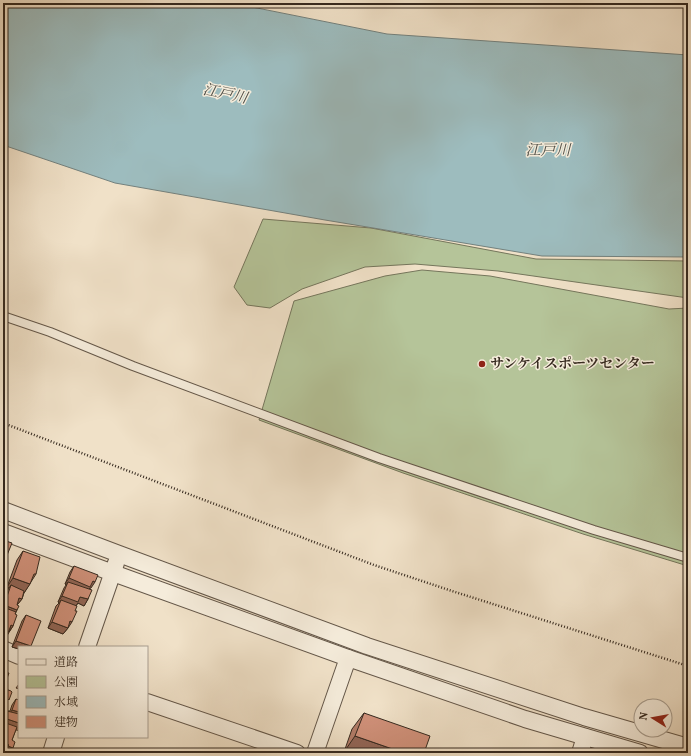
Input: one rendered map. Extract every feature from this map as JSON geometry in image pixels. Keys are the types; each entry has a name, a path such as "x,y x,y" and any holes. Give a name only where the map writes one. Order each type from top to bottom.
{"street":[{"path":"3,510 367,646 584,717 688,747"},
{"path":"3,532 348,658 525,719 640,753"},
{"path":"87,646 119,554"},
{"path":"3,649 18,656"},
{"path":"315,753 348,658"},
{"path":"148,702 297,753"},
{"path":"580,753 585,737"},
{"path":"51,753 56,738"}],"lane":[{"path":"3,316 50,332 133,366 379,458 594,530 688,558"}],"path":[{"path":"3,422 374,565 452,592 688,666"}],"green space":[{"path":"263,219 371,228 536,259 688,261 688,298 498,271 415,264 365,267 302,289 270,308 247,305 234,287"},
{"name":"サンケイスポーツセンター","path":"422,270 490,276 669,309 688,308 688,566 583,534 403,473 259,420 294,301 385,276"}],"water":[{"name":"江戸川","path":"3,3 232,3 387,34 688,55 688,257 542,256 115,183 3,145"}],"building":[{"path":"3,540 12,543 3,565"},
{"path":"23,551 40,557 36,574 34,574 30,584 13,578"},
{"path":"74,566 98,575 95,582 93,581 90,587 69,578"},
{"path":"68,582 92,590 88,599 80,597 78,602 62,596"},
{"path":"11,585 24,591 22,599 19,598 17,605 19,606 17,610 4,605"},
{"path":"61,600 77,606 75,611 77,611 72,622 70,621 68,628 52,622"},
{"path":"3,607 16,612 15,614 17,615 7,636 3,634"},
{"path":"26,615 41,621 31,646 16,641"},
{"path":"3,669 9,673 6,681 4,680 3,682"},
{"path":"3,688 12,692 3,711"},
{"path":"16,699 18,700 18,712 12,710"},
{"path":"7,711 18,714 18,723 4,718"},
{"path":"364,713 430,736 424,753 404,753 355,736"},
{"path":"3,722 17,727 12,740 15,742 13,748 4,742"}],"place":[{"name":"サンケイスポーツセンター","path":"482,364"}]}
